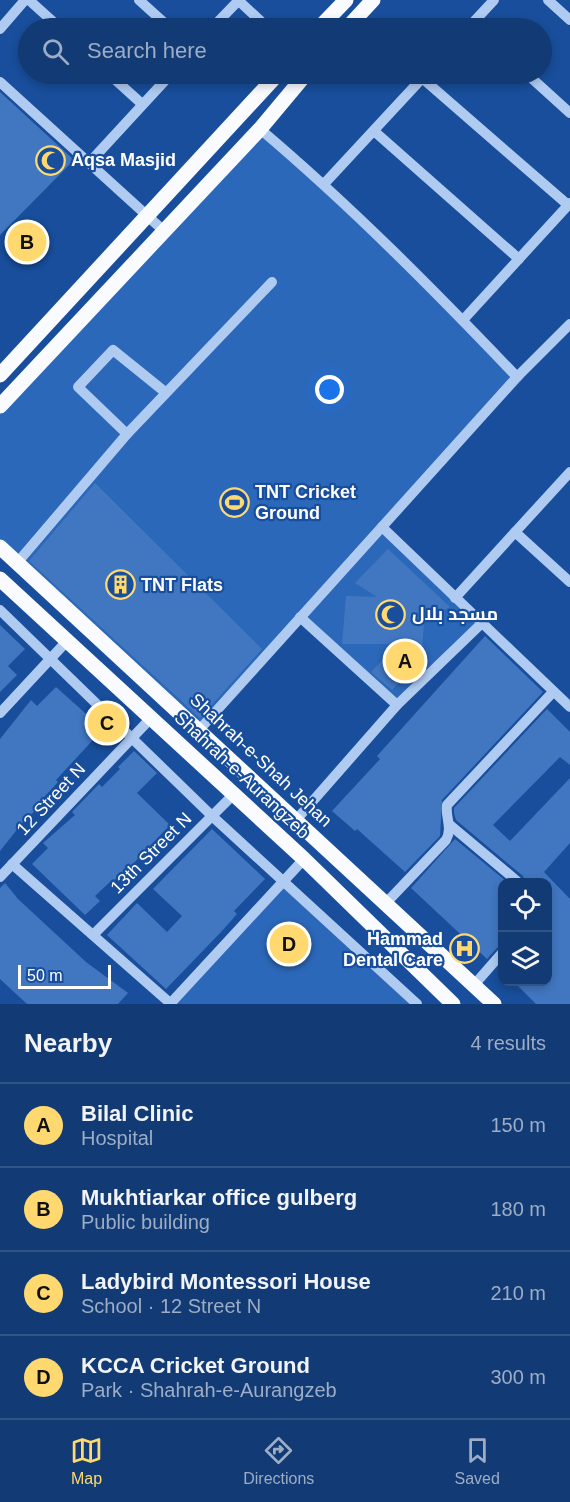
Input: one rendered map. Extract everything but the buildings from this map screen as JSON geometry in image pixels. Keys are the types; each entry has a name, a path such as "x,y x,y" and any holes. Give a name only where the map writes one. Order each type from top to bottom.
{"main road":[{"path":"328,18 345,0"},
{"path":"356,18 373,0"},
{"path":"0,375 269,84"},
{"path":"0,406 260,129 298,84"},
{"name":"Shahrah-e-Shah Jehan","path":"0,547 200,729 494,1004"},
{"name":"Shahrah-e-Aurangzeb","path":"0,579 304,859 453,1004"}],"street":[{"path":"0,29 27,0 48,18"},
{"path":"139,0 159,18"},
{"path":"221,18 238,0 257,18"},
{"path":"480,18 494,0"},
{"path":"548,0 570,20"},
{"path":"0,82 164,231"},
{"path":"120,84 142,104"},
{"path":"89,163 161,84"},
{"path":"324,184 417,84"},
{"path":"433,84 569,204 463,320"},
{"path":"539,84 570,113"},
{"path":"260,129 324,184 463,320 517,377"},
{"path":"374,130 519,259"},
{"path":"17,563 165,392 272,282"},
{"path":"200,729 517,377 570,324"},
{"path":"127,434 78,387 113,350 165,392"},
{"path":"455,598 570,472"},
{"path":"382,527 570,707"},
{"path":"515,532 570,582"},
{"path":"0,610 49,660 133,736 212,816 417,1004"},
{"path":"300,617 397,705"},
{"path":"297,819 397,705 481,624"},
{"path":"0,713 67,641"},
{"path":"513,878 450,825 446,815 447,805 553,692"},
{"name":"12 Street N","path":"0,877 151,718"},
{"name":"13th Street N","path":"93,935 233,795"},
{"path":"386,903 447,840 450,825"},
{"path":"12,864 170,1004 304,859"},
{"path":"474,985 498,958"}],"shaded area":[{"path":"256,127 524,378 383,527 483,623 397,705 300,617 196,730 0,545 0,406"},
{"path":"285,885 417,1004 170,1004"}],"place":[{"name":"Aqsa Masjid","path":"50,160"},
{"name":"Mukhtiarkar office gulberg","path":"27,242"},
{"name":"TNT Cricket Ground","path":"234,502"},
{"name":"TNT Flats","path":"120,585"},
{"name":"مسجد بلال","path":"391,614"},
{"name":"Bilal Clinic","path":"405,661"},
{"name":"Ladybird Montessori House","path":"107,723"},
{"name":"KCCA Cricket Ground","path":"289,944"},
{"name":"Hammad Dental Care","path":"464,949"}]}
